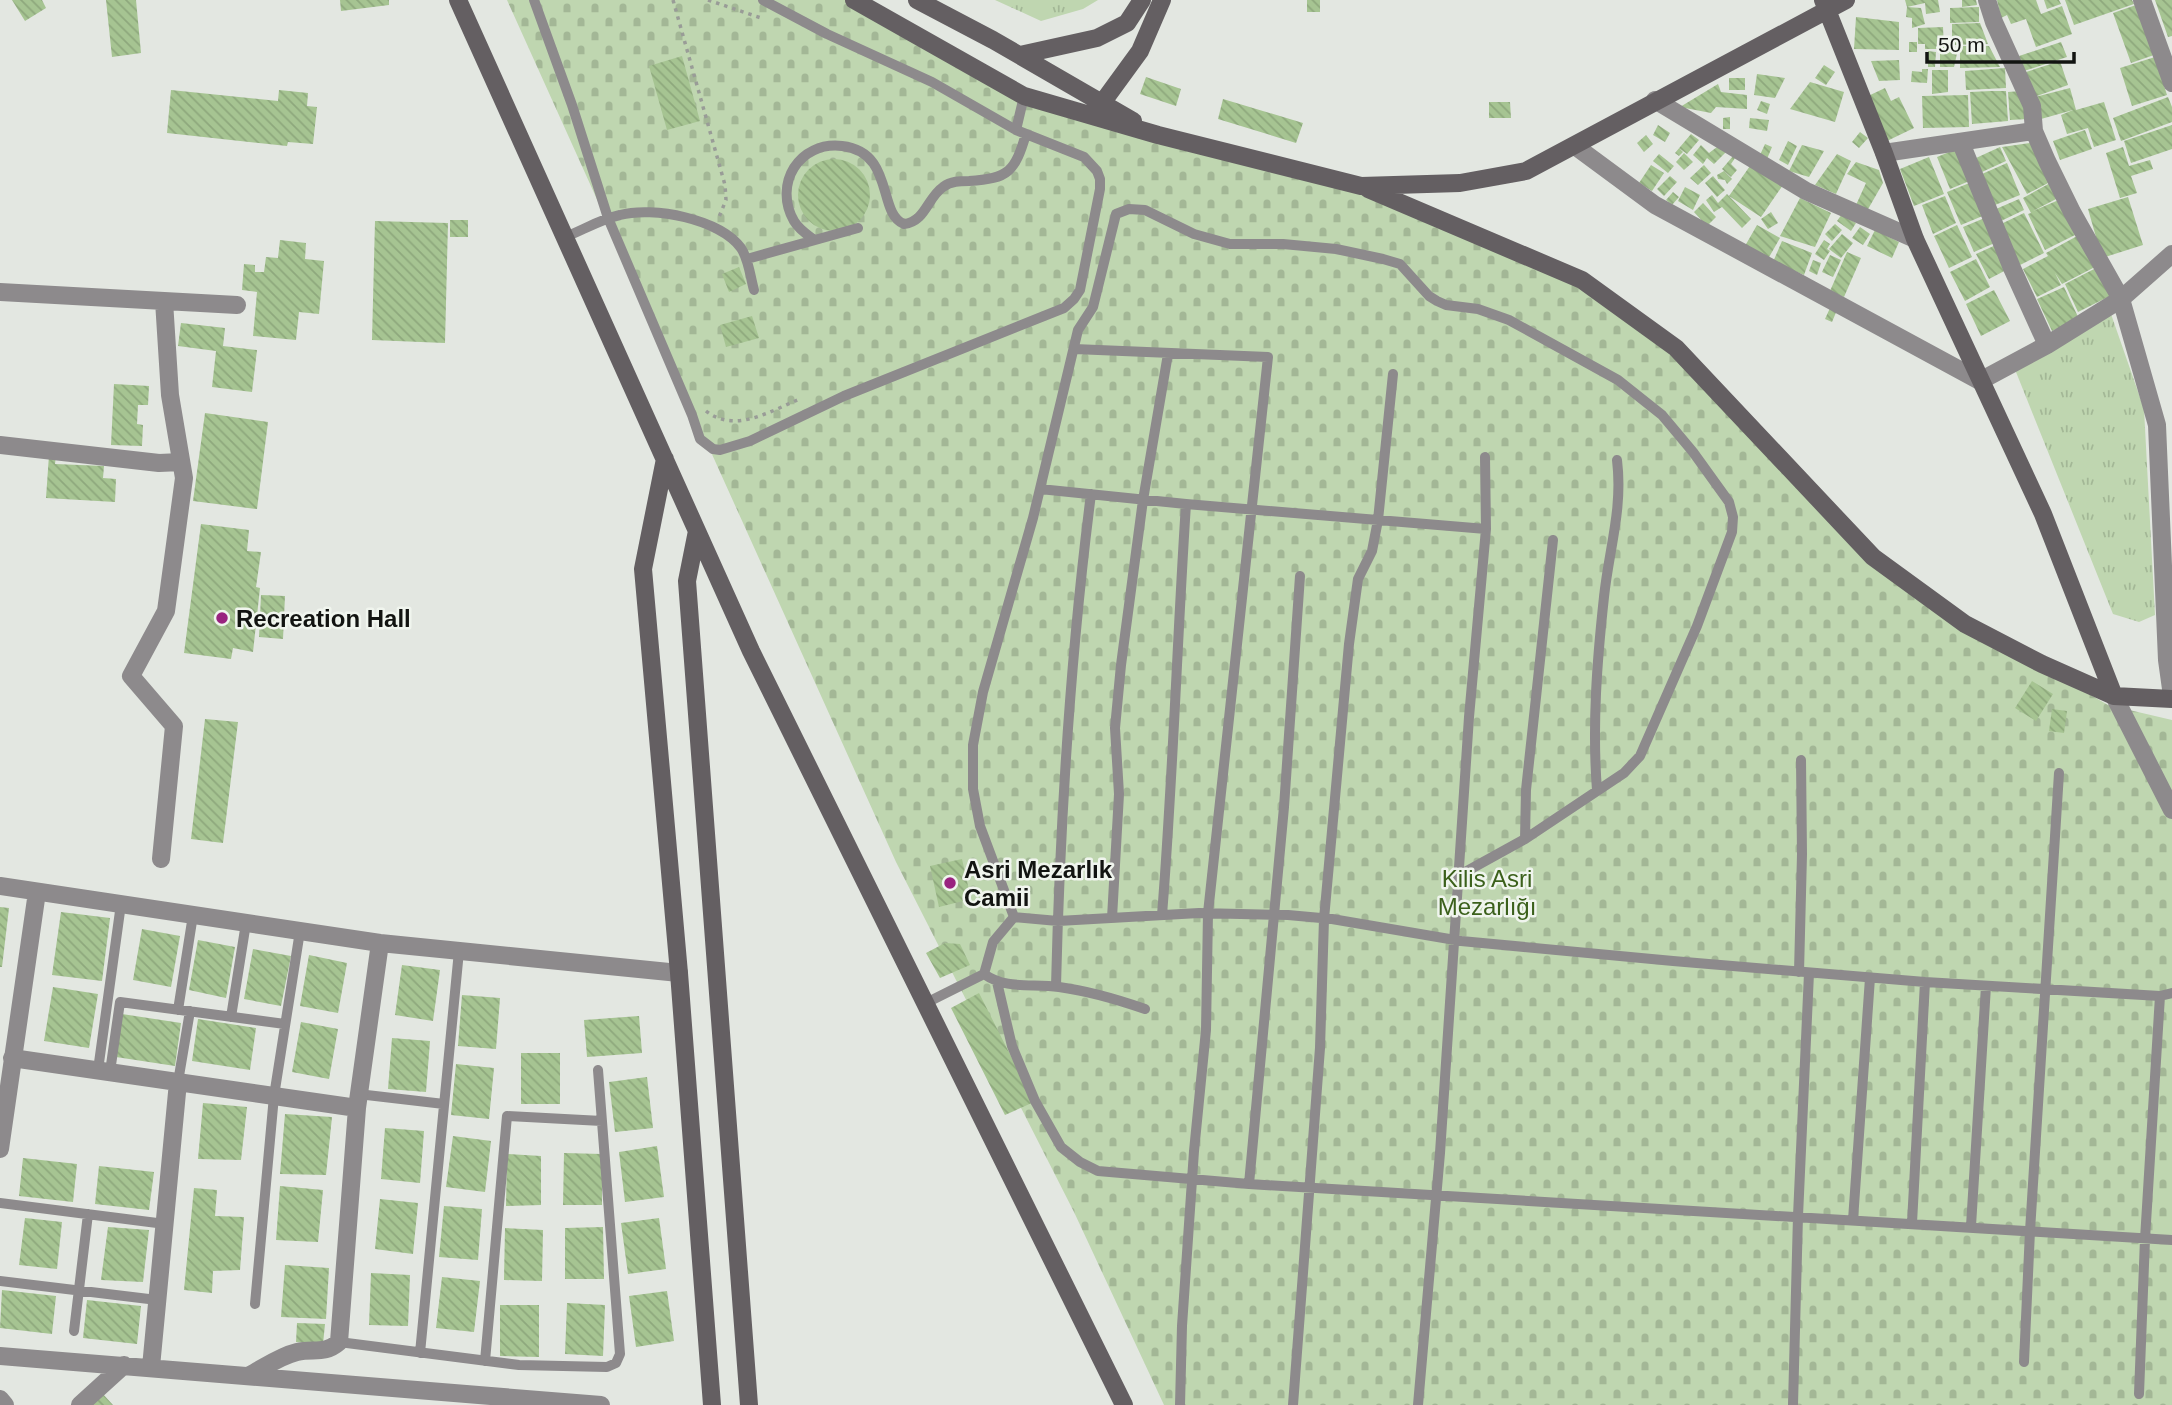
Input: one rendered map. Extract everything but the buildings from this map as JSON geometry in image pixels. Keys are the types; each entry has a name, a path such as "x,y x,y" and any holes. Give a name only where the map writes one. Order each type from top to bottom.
{"street":[{"path":"458,0 751,651 1124,1405"},
{"path":"854,0 1024,96 1097,109"},
{"path":"917,0 1020,55 1097,109 1157,135 1362,186 1582,279 1676,348 1873,557 1965,624 2042,664 2114,696 2172,698 2167,660 2157,425 2121,299 2072,212 2034,131 2032,106 1994,23 1987,0"},
{"path":"1020,55 1097,38 1127,23 1142,0"},
{"path":"1097,109 1140,51 1162,0"},
{"path":"1362,186 1460,183 1526,171 1825,5 1846,0"},
{"path":"2142,0 2172,83"},
{"path":"1825,5 1915,239 2043,514 2114,696 2172,810"},
{"path":"1656,100 1807,191 1915,239"},
{"path":"1884,153 2034,131"},
{"path":"1961,143 2047,345"},
{"path":"1575,146 1655,205 1980,381"},
{"path":"1980,381 2047,345 2121,299 2172,254"},
{"path":"0,292 237,305"},
{"path":"161,859 174,726 131,676 166,611 184,478 170,395 163,301"},
{"path":"0,445 159,463 181,462"},
{"path":"665,459 643,569 679,972 712,1405"},
{"path":"697,531 687,581 749,1405"},
{"path":"0,886 380,943 679,972"},
{"path":"0,1149 8,1067 37,892"},
{"path":"250,1375 282,1357 298,1352 330,1350 340,1342 357,1101 380,943"},
{"path":"8,1067 104,1071 274,1096 357,1101"},
{"path":"151,1367 178,1082"},
{"path":"0,1356 250,1375 524,1402 601,1405"},
{"path":"79,1405 124,1365"},
{"path":"0,1399 5,1405"}],"lane":[{"path":"534,0 572,105 608,218 700,439 707,446 720,450 750,441 844,396 1015,329 1070,304 1080,290 1100,189 1100,179 1092,164 1084,157 1021,132 932,82 827,34 763,0"},
{"path":"813,239 796,225 790,214 786,194 790,171 799,159 821,147 844,146 868,157 882,178 893,216 904,224 919,218 936,193 945,185 1000,177 1011,171 1018,160 1024,96"},
{"path":"1014,917 980,827 973,789 973,745 983,692 1040,489 1078,330 1094,307 1116,214 1137,209 1145,210 1217,242 1336,249 1400,264 1429,296 1437,301 1446,305 1478,309 1509,320 1591,363 1644,398 1678,433 1729,502 1733,525 1697,626 1645,747 1624,773 1525,839 1458,876"},
{"path":"565,237 608,218 636,212 683,216 722,232 737,243 747,259 754,290"},
{"path":"747,259 858,228"},
{"path":"1074,349 1268,357 1208,913 1206,1030 1192,1180 1182,1326 1180,1405"},
{"path":"1112,918 1119,794 1115,728 1143,500 1168,354"},
{"path":"1293,1405 1320,1048 1324,919 1349,644 1357,579 1372,551 1378,520 1393,374"},
{"path":"1418,1405 1436,1195 1469,717 1486,529 1485,457"},
{"path":"1597,790 1595,706 1604,597 1619,511 1617,460"},
{"path":"1040,489 1486,529"},
{"path":"1056,986 1070,680 1091,494"},
{"path":"1162,915 1174,753 1176,655 1186,504"},
{"path":"1525,839 1526,790 1553,540"},
{"path":"1249,1184 1284,807 1300,576"},
{"path":"1793,1405 1804,973 1801,760"},
{"path":"2024,1362 2029,1231 2059,773"},
{"path":"104,1071 121,904"},
{"path":"1014,917 1058,921 1208,913 1272,915 1324,919 1454,940 1804,973 2160,996 2172,993"},
{"path":"178,1010 193,915"},
{"path":"926,1003 984,974 993,942 1014,917"},
{"path":"231,1017 246,923"},
{"path":"255,1304 274,1096 300,931"},
{"path":"420,1353 459,951"},
{"path":"984,974 997,982 1087,991 1144,1009"},
{"path":"1853,1220 1870,978"},
{"path":"997,982 1003,1014 1022,1074 1061,1147 1080,1163 1098,1171 1249,1184 2172,1240"},
{"path":"1912,1223 1925,982"},
{"path":"1972,1226 1986,986"},
{"path":"2139,1394 2145,1238 2160,996"},
{"path":"104,1071 120,1002 285,1024"},
{"path":"178,1082 190,1011"},
{"path":"340,1342 519,1365 607,1367 619,1359 598,1070"},
{"path":"357,1101 444,1104"},
{"path":"485,1361 507,1116 602,1121"},
{"path":"0,1203 165,1224"},
{"path":"74,1331 88,1214"},
{"path":"0,1281 158,1300"}],"path":[{"path":"673,0 726,192 725,206 713,229"}],"green space":[{"name":"Kilis Asri Mezarlığı","path":"507,0 856,0 1037,100 1277,157 1586,281 1681,349 1878,558 2042,667 2108,705 2172,720 2172,1405 1164,1405 1074,1212 896,862"},
{"path":"995,0 1098,0 1083,9 1041,21"},
{"path":"2111,314 2144,409 2155,615 2139,622 2113,614 2014,367"}],"place":[{"name":"Recreation Hall","path":"222,618"},
{"name":"Asri Mezarlık Camii","path":"950,883"}]}
